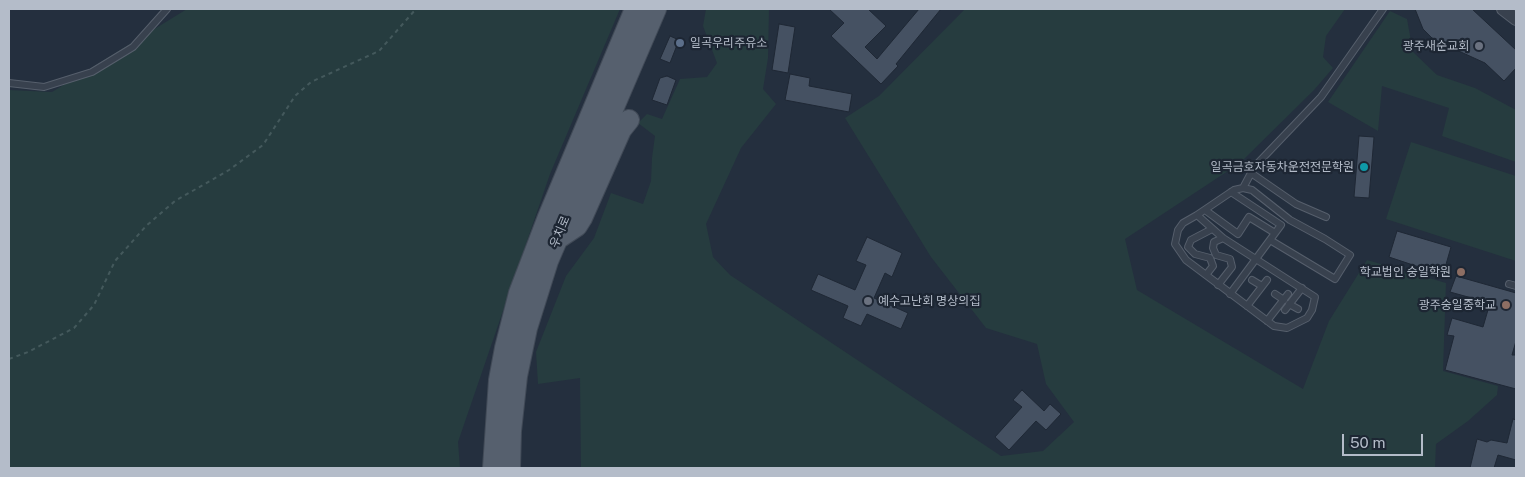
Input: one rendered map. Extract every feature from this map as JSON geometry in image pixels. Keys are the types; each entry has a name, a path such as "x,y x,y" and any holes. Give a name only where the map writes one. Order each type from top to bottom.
{"main road":[{"name":"우치로","path":"493,468 499,380 519,293 548,217 635,9"},
{"name":"우치로","path":"510,468 511,431 519,367 527,328 548,261 656,9"},
{"path":"557,240 578,226 621,130 629,120"}],"street":[{"path":"1503,9 1516,19"}],"lane":[{"path":"9,83 44,87 92,72 133,47 167,9"},
{"path":"1243,188 1257,164 1321,97 1383,9"},
{"path":"1251,173 1296,204 1326,217"},
{"path":"1197,215 1223,238 1315,297 1312,310 1307,318 1287,328 1274,326 1218,285 1186,260 1175,244 1178,230 1183,223 1231,192 1243,188 1252,190 1290,220 1324,238 1350,255 1335,279 1270,240"},
{"path":"1230,294 1280,224 1231,192"},
{"path":"1205,210 1238,234 1249,217 1275,233"},
{"path":"1206,275 1213,266 1210,258 1195,254 1188,247 1190,240 1212,229"},
{"path":"1218,285 1232,267 1230,259 1216,255 1213,248 1214,242 1223,238"},
{"path":"1252,280 1262,286"},
{"path":"1247,306 1267,280"},
{"path":"1509,284 1516,286"},
{"path":"1267,321 1302,288"},
{"path":"1275,294 1286,305 1298,309"},
{"path":"1286,305 1288,294"}],"path":[{"path":"9,359 28,352 74,328 94,306 115,261 146,226 175,200 229,170 262,145 295,96 311,82 379,51 416,9"}],"green space":[{"path":"187,9 620,9 550,174 458,442 460,468 9,468 9,90 52,92"},
{"path":"706,9 769,9 768,58 763,89 776,104 741,148 706,224 713,257 730,275 1001,456 1043,451 1074,422 1046,384 1037,344 986,328 931,257 845,118 879,96 965,9 1345,9 1326,36 1323,57 1333,68 1314,90 1240,163 1125,239 1137,290 1303,389 1329,321 1367,260 1446,283 1443,371 1498,386 1497,395 1468,421 1436,444 1435,468 581,468 580,378 538,384 536,352 566,276 594,238 611,193 643,204 651,181 655,136 638,123 647,114 662,119 680,79 707,77 717,63 703,26"},
{"path":"1390,11 1407,19 1413,52 1437,75 1475,88 1516,110 1516,162 1442,136 1449,108 1382,86 1378,131 1328,102"},
{"path":"1411,142 1516,176 1516,261 1386,219"}],"building":[{"path":"829,9 868,9 886,26 865,47 877,59 919,9 941,9 896,64 898,66 881,84 831,36 844,23"},
{"name":"광주새순교회","path":"1415,9 1472,9 1516,50 1516,68 1504,81 1485,63 1432,38 1423,29"},
{"path":"779,24 795,27 788,73 772,70"},
{"path":"670,36 679,40 670,63 660,59"},
{"path":"790,74 810,78 809,86 852,94 849,112 785,100"},
{"path":"667,76 676,80 667,105 652,100 660,78"},
{"name":"일곡금호자동차운전전문학원","path":"1359,136 1374,137 1369,198 1354,197"},
{"path":"1397,231 1451,247 1443,275 1389,257"},
{"path":"867,237 902,253 892,277 885,273 874,298 908,313 901,329 867,314 861,326 843,318 848,306 811,290 818,274 855,290 866,265 856,261"},
{"path":"1456,276 1516,293 1516,341 1512,355 1516,355 1516,389 1445,370 1454,336 1447,335 1452,318 1483,327 1490,303 1450,292"},
{"path":"1022,390 1044,411 1050,404 1061,414 1046,430 1036,421 1009,450 995,437 1022,407 1013,400"},
{"path":"1513,419 1516,420 1516,460 1498,455 1494,468 1470,468 1477,439 1487,442 1491,440 1507,443"}],"place":[{"name":"일곡우리주유소","path":"680,43"},
{"name":"광주새순교회","path":"1479,46"},
{"name":"일곡금호자동차운전전문학원","path":"1364,167"},
{"name":"학교법인 숭일학원","path":"1461,272"},
{"name":"예수고난회 명상의집","path":"868,301"},
{"name":"광주숭일중학교","path":"1506,305"}]}
